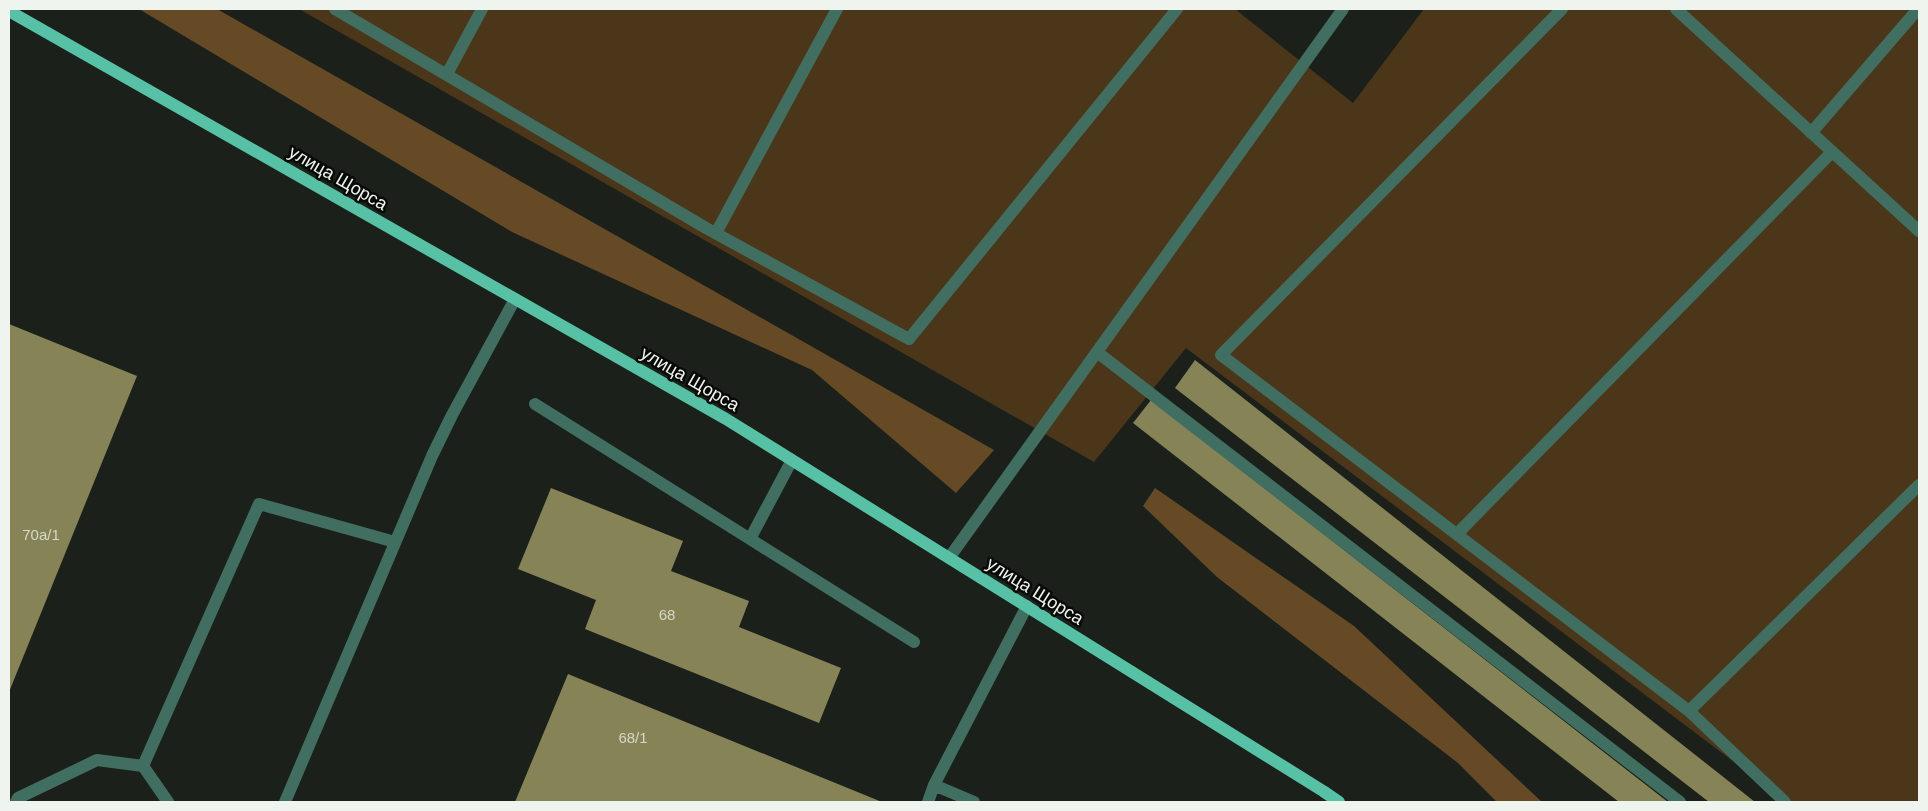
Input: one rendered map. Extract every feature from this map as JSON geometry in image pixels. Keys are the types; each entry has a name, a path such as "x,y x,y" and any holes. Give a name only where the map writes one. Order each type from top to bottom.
{"main road":[{"name":"улица Щорса","path":"9,11 726,419 1339,802"}],"street":[{"path":"335,9 716,233 909,339 1177,9"},
{"path":"447,74 482,9"},
{"path":"716,233 837,9"},
{"path":"949,558 1343,9"},
{"path":"1562,9 1221,355 1689,711 1785,802"},
{"path":"1676,9 1919,232"},
{"path":"1811,132 1918,9"},
{"path":"1457,534 1832,152"},
{"path":"285,802 432,456 515,299"},
{"path":"1097,352 1680,802"},
{"path":"535,404 914,642"},
{"path":"750,538 792,460"},
{"path":"1689,711 1919,485"},
{"path":"143,766 260,504 395,542"},
{"path":"928,802 934,785 1027,606"},
{"path":"16,802 18,798 97,760 143,766 168,802"},
{"path":"934,785 974,802"}],"shaded area":[{"path":"139,9 217,9 994,450 956,493 812,370 512,232"},
{"path":"299,9 1235,9 1353,103 1424,9 1919,9 1919,802 1784,802 1775,793 1186,348 1094,462"},
{"path":"1155,488 1354,626 1542,802 1497,802 1458,763 1217,577 1143,506"}],"building":[{"path":"9,324 137,376 9,692"},
{"path":"1195,360 1755,802 1709,802 1175,388"},
{"path":"1151,400 1668,802 1619,802 1133,423"},
{"path":"551,488 683,541 671,571 749,601 739,627 841,668 819,723 585,629 596,600 518,569"},
{"path":"568,674 882,802 515,802"}]}
